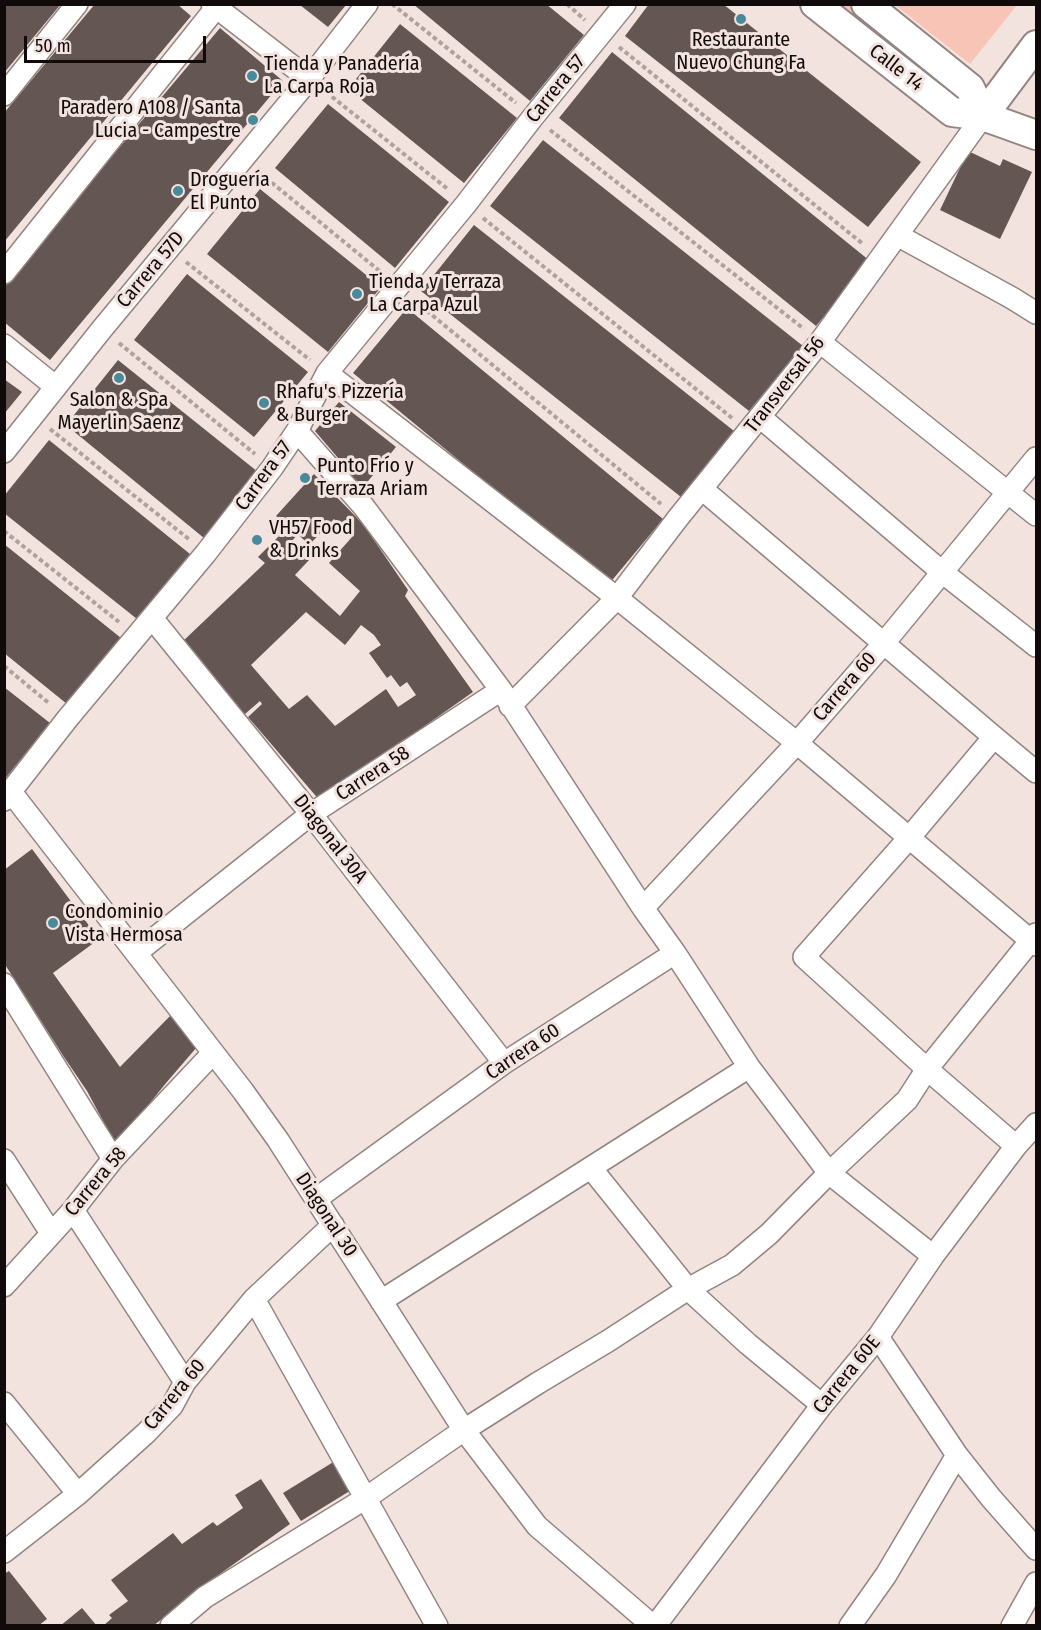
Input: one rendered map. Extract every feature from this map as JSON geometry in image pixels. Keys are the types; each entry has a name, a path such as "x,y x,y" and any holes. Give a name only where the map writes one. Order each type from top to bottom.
{"street":[{"path":"4,95 77,4"},
{"name":"Carrera 57D","path":"4,452 102,329 244,160 367,4"},
{"name":"Carrera 57","path":"8,796 68,718 206,552 272,468 297,431 327,373 466,204 625,4"},
{"name":"Calle 14","path":"816,4 952,112 983,116 1036,135"},
{"name":"Calle 14","path":"866,4 970,88 983,116"},
{"path":"4,273 216,6 309,79"},
{"name":"Transversal 56","path":"505,698 617,598 678,518 820,342 1036,45"},
{"path":"897,235 1036,313"},
{"path":"820,342 1036,515"},
{"path":"4,345 56,387"},
{"path":"171,1626 205,1597 366,1498 464,1430 688,1289 732,1265 762,1240 907,1100 927,1069 1035,940 617,598 327,373"},
{"path":"754,424 1036,646"},
{"path":"297,431 370,515 505,698 749,1067 829,1173 933,1256"},
{"name":"Carrera 60","path":"643,908 797,743 884,643 1036,458"},
{"path":"702,489 1036,772"},
{"name":"Diagonal 30A","path":"152,618 311,814 504,1063"},
{"name":"Carrera 58","path":"136,953 311,814 505,698"},
{"path":"994,737 804,957 1016,1146"},
{"name":"Diagonal 30","path":"8,796 136,953 278,1140 464,1430 537,1526 654,1626"},
{"name":"Carrera 60","path":"316,1199 504,1063 675,953"},
{"path":"4,984 113,1159"},
{"name":"Carrera 58","path":"4,1286 73,1210 113,1159 213,1053"},
{"path":"381,1300 749,1067"},
{"name":"Carrera 60E","path":"654,1626 822,1405 878,1337 933,1256 1016,1146 1036,1124"},
{"path":"4,1160 51,1233"},
{"path":"591,1168 688,1289 748,1344 822,1405"},
{"path":"73,1210 185,1382"},
{"name":"Carrera 60","path":"4,1552 78,1494 146,1432 172,1406 185,1382 254,1299 333,1225"},
{"path":"254,1299 437,1626"},
{"path":"878,1337 957,1455 1036,1550"},
{"path":"4,1402 78,1494"},
{"path":"850,1626 886,1575 957,1455"},
{"path":"1012,1626 1036,1583"}],"path":[{"path":"392,4 820,342"},
{"path":"601,33 880,257"},
{"path":"309,79 466,204 754,424"},
{"path":"244,160 678,518"},
{"path":"169,249 327,373"},
{"path":"102,329 272,468"},
{"path":"33,416 206,552"},
{"path":"4,531 136,636"},
{"path":"4,666 68,718"}],"shaded area":[{"path":"831,5 848,5 965,99 958,107"},
{"path":"895,5 1017,5 970,64"}],"building":[{"path":"4,4 61,4 4,73"},
{"path":"95,4 177,4 191,16 4,242 4,113"},
{"path":"413,4 546,4 584,35 530,101"},
{"path":"649,4 723,4 921,162 868,227 625,36"},
{"path":"300,5 346,5 328,27"},
{"path":"400,24 517,118 464,183 348,89"},
{"path":"220,28 283,81 50,360 4,322 4,284"},
{"path":"612,52 870,261 816,326 559,118"},
{"path":"328,104 449,202 395,268 275,168"},
{"path":"543,140 803,346 749,411 490,206"},
{"path":"968,151 1000,166 1003,159 1032,172 1000,239 940,210"},
{"path":"260,189 381,287 328,352 207,254"},
{"path":"474,225 734,431 681,497 421,291"},
{"path":"187,274 308,372 254,437 134,340"},
{"path":"407,308 663,519 609,584 353,373"},
{"path":"118,360 258,472 204,538 66,425"},
{"path":"4,379 22,392 4,414"},
{"path":"339,402 396,447 364,486 348,474 350,472 315,431"},
{"path":"49,440 190,554 137,619 4,513 4,496"},
{"path":"314,474 363,524 408,590 405,596 473,692 321,802 248,717 262,704 260,701 245,714 180,644 265,563 258,557 279,536 273,530 282,520 276,516","holes":["334,519 352,537 329,563 360,591 340,616 295,575 310,559 291,542 298,534 309,545","306,612 345,645 361,625 374,635 381,645 369,653 387,678 391,675 400,687 407,682 416,695 398,707 386,689 335,726 307,695 289,709 251,665"]},
{"path":"4,544 121,638 67,704 4,653"},
{"path":"4,687 50,723 4,780"},
{"path":"32,849 99,939 53,973 120,1067 171,1015 197,1047 116,1145 87,1091 4,963 4,870"},
{"path":"335,1461 353,1489 301,1521 283,1493"},
{"path":"261,1479 290,1524 210,1581 153,1626 103,1626 112,1618 109,1615 128,1601 111,1580 173,1533 182,1544 213,1522 217,1526 243,1508 235,1495"},
{"path":"9,1571 47,1619 38,1626 4,1626 4,1574"},
{"path":"82,1608 97,1626 60,1626"}],"place":[{"name":"Restaurante Nuevo Chung Fa","path":"741,19"},
{"name":"Tienda y Panadería La Carpa Roja","path":"252,76"},
{"name":"Paradero A108 / Santa Lucia - Campestre","path":"253,120"},
{"name":"Droguería El Punto","path":"178,191"},
{"name":"Tienda y Terraza La Carpa Azul","path":"357,294"},
{"name":"Salon & Spa Mayerlin Saenz","path":"119,378"},
{"name":"Rhafu's Pizzería & Burger","path":"264,403"},
{"name":"Punto Frío y Terraza Ariam","path":"305,478"},
{"name":"VH57 Food & Drinks","path":"257,540"},
{"name":"Condominio Vista Hermosa","path":"53,923"}]}
